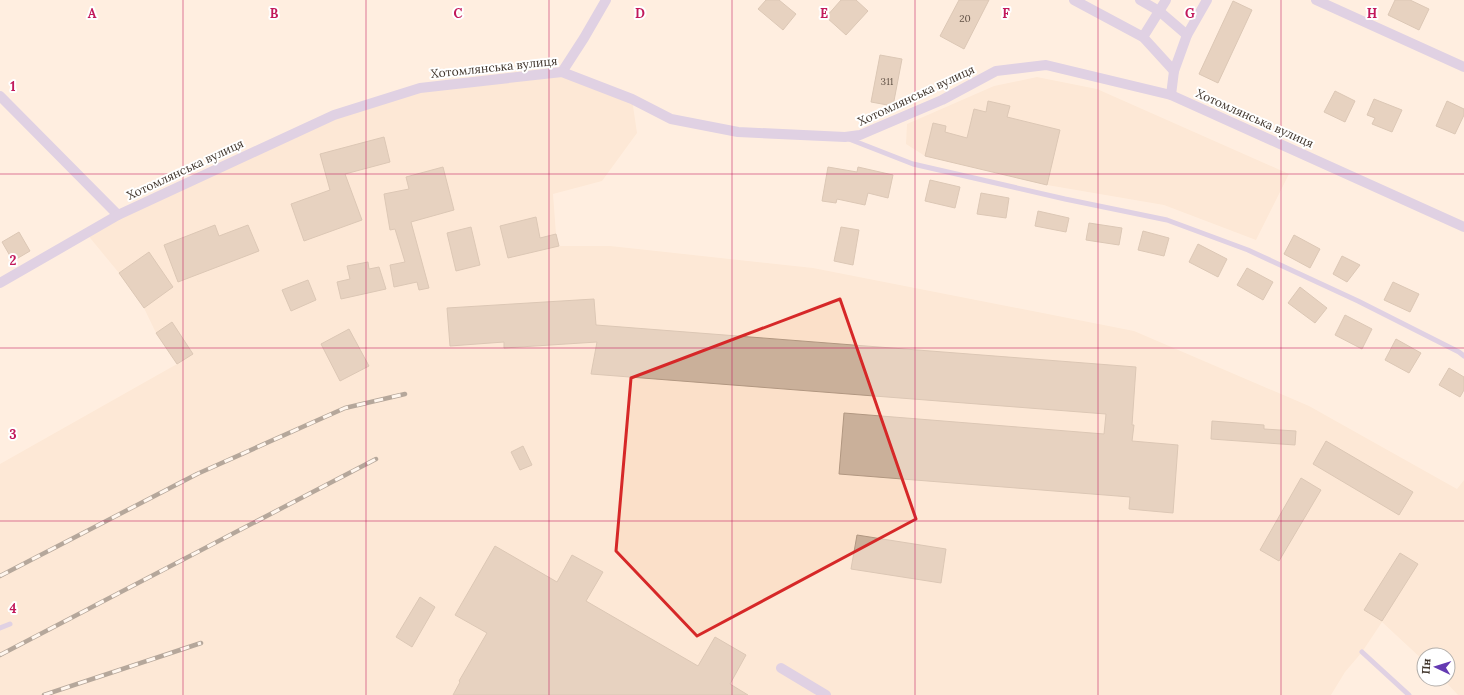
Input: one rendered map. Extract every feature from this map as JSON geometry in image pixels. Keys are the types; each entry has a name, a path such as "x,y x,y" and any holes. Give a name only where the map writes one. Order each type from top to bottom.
{"street":[{"path":"562,72 606,0"},
{"path":"1074,0 1143,37 1174,71"},
{"path":"1140,0 1159,11 1187,35"},
{"path":"1143,37 1166,0"},
{"path":"1171,95 1174,71 1187,35 1207,0"},
{"path":"1316,0 1464,67"},
{"name":"Хотомлянська вулиця","path":"0,96 118,214 341,113 420,88 562,72 632,99 671,119 738,132 845,137 860,135 935,103 996,71 1046,65 1171,95 1464,227"},
{"path":"0,283 118,214"},
{"path":"781,668 826,695"}],"lane":[{"path":"845,137 913,164 1065,199 1167,220 1248,250 1358,301 1459,352 1464,356"},
{"path":"0,628 10,624"},
{"path":"1362,652 1410,695"}],"highlighted area":[{"path":"840,299 916,519 697,636 616,551 631,378"}],"shaded area":[{"path":"562,72 632,99 637,133 602,181 553,194 556,234 559,246 610,246 813,268 1134,331 1309,406 1457,489 1464,480 1464,695 1458,695 1450,687 1456,687 1456,647 1416,647 1416,654 1382,622 1362,652 1345,672 1331,695 0,695 0,464 177,364 156,333 144,308 119,273 86,233 334,115 420,88"},
{"path":"1037,77 1097,89 1289,174 1256,240 1164,205 1047,185 925,156 906,144 907,124 994,86"}],"building":[{"path":"766,0 779,0 796,14 783,30 758,9"},
{"path":"841,0 856,0 868,11 846,35 826,17"},
{"path":"959,0 989,0 964,49 940,36"},
{"path":"1395,0 1410,0 1429,9 1419,30 1388,15"},
{"path":"1233,1 1252,10 1218,83 1199,74"},
{"path":"880,55 902,59 893,106 871,102"},
{"path":"1335,91 1355,101 1345,122 1324,112"},
{"path":"1374,99 1402,110 1392,132 1372,124 1375,118 1367,115"},
{"path":"988,101 1010,106 1007,117 1060,130 1047,185 925,156 933,123 946,126 945,132 967,138 974,109 986,112"},
{"path":"1447,101 1464,109 1464,115 1455,134 1436,126"},
{"path":"384,137 390,162 345,174 362,220 304,241 291,204 330,190 320,154"},
{"path":"443,167 454,210 411,222 429,288 419,290 417,282 394,287 390,265 405,262 395,229 390,230 384,194 409,189 406,177"},
{"path":"828,167 857,172 858,167 893,175 888,198 868,193 865,205 837,199 836,203 822,201"},
{"path":"930,180 960,187 955,208 925,201"},
{"path":"981,193 1009,198 1006,218 977,214"},
{"path":"1038,211 1069,218 1066,232 1035,226"},
{"path":"536,217 540,238 556,234 559,246 508,258 500,226"},
{"path":"1089,223 1122,228 1119,245 1086,240"},
{"path":"215,225 219,236 248,225 259,251 178,282 164,245"},
{"path":"471,227 480,265 456,271 447,233"},
{"path":"841,227 859,230 853,265 834,261"},
{"path":"1143,231 1169,238 1164,256 1138,250"},
{"path":"19,232 30,251 13,261 2,242"},
{"path":"1294,235 1320,249 1310,268 1284,254"},
{"path":"1198,244 1227,259 1218,277 1189,262"},
{"path":"149,252 173,287 144,308 119,273"},
{"path":"1342,256 1360,265 1347,282 1333,274"},
{"path":"368,262 369,269 379,267 386,289 341,299 337,282 350,279 347,266"},
{"path":"1247,268 1273,282 1263,300 1237,285"},
{"path":"308,280 316,300 291,311 282,290"},
{"path":"1393,282 1419,294 1410,312 1384,300"},
{"path":"1300,287 1327,308 1315,323 1288,303"},
{"path":"594,299 596,325 1136,367 1132,441 1178,445 1173,513 1129,509 1130,497 839,474 844,413 1104,434 1106,414 591,374 597,342 504,348 504,342 450,346 447,308"},
{"path":"1345,315 1372,329 1362,349 1335,335"},
{"path":"172,322 193,354 177,364 156,333"},
{"path":"349,329 369,366 340,381 321,344"},
{"path":"1396,339 1421,353 1409,373 1385,360"},
{"path":"1449,368 1464,377 1464,390 1460,397 1439,385"},
{"path":"1212,421 1264,425 1264,429 1296,431 1295,445 1211,439"},
{"path":"1326,441 1413,492 1399,515 1313,464"},
{"path":"523,446 532,465 520,470 511,452"},
{"path":"1301,478 1321,490 1279,561 1260,550"},
{"path":"857,535 946,549 941,583 851,569"},
{"path":"495,546 557,582 572,555 603,572 586,601 698,666 715,637 746,655 730,684 748,695 453,695 460,682 459,681 487,633 455,615"},
{"path":"1400,553 1418,564 1382,621 1364,610"},
{"path":"420,597 435,607 412,647 396,637"}],"railway":[{"path":"0,576 197,474 345,408 405,394"},
{"path":"0,655 376,459"},
{"path":"44,695 201,643"}]}
